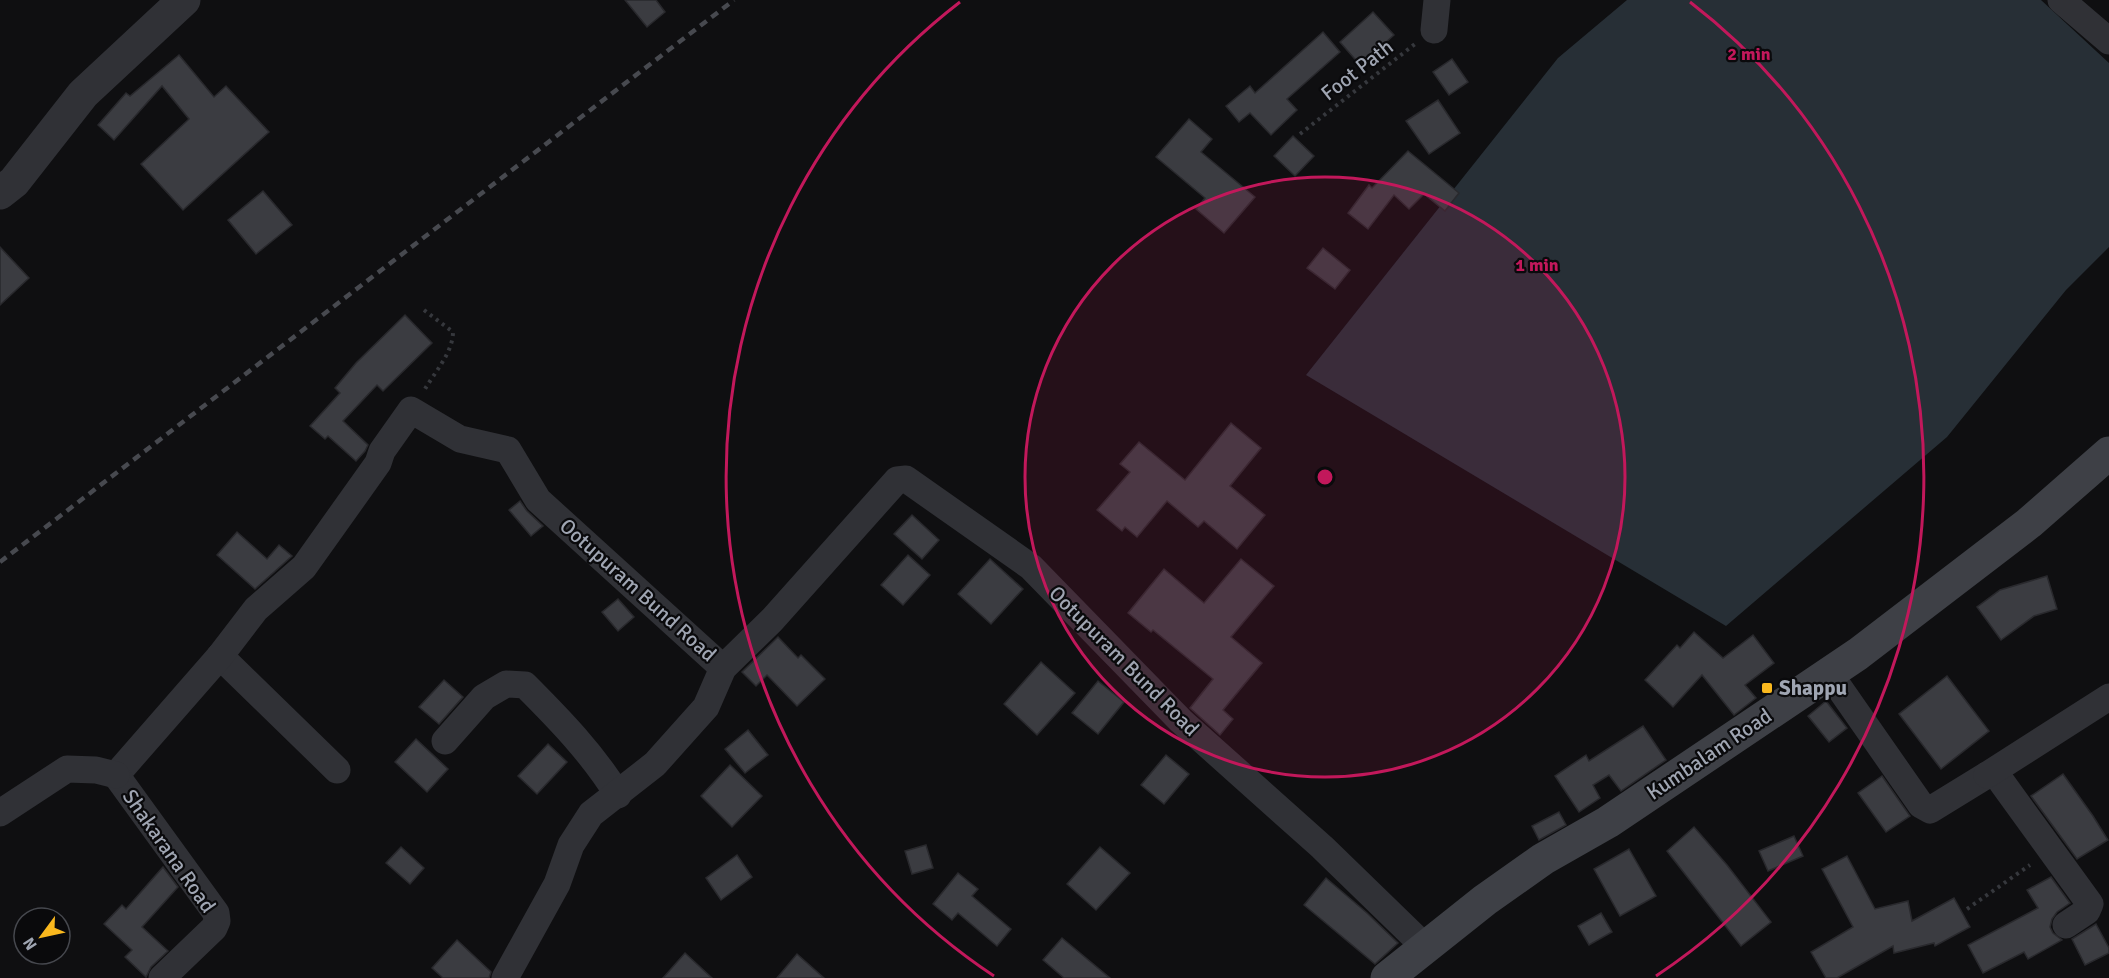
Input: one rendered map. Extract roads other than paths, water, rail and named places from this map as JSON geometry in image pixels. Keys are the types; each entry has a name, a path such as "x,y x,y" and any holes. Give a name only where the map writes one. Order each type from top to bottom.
{"main road":[{"name":"Kumbalam Road","path":"1387,978 1485,900 1543,859 1608,822 1867,647 2029,523 2109,453"}],"street":[{"path":"0,193 14,182 83,93 184,0"},
{"path":"1434,30 1437,0"},
{"path":"2061,0 2109,41"},
{"name":"Ootupuram Bund Road","path":"220,656 256,609 304,567 378,463 382,451 411,410 460,440 508,450 538,500 723,668 772,620 897,480 906,479 1031,567 1181,721 1322,847 1425,947"},
{"path":"0,813 67,769 96,770 116,775 220,656 337,770"},
{"path":"505,978 557,884 571,845 591,814 655,764 706,707 723,668"},
{"path":"1829,673 1921,805 1930,810 2109,697"},
{"path":"445,741 484,697 506,684 525,685 603,770 618,795"},
{"name":"Shakarana Road","path":"116,775 216,913 217,921 214,928 162,978"},
{"path":"1987,775 1998,777 2090,904 2087,911 2066,925"}],"railway":[{"path":"0,562 734,0"}],"place":[{"name":"Shappu","path":"1767,688"}]}
